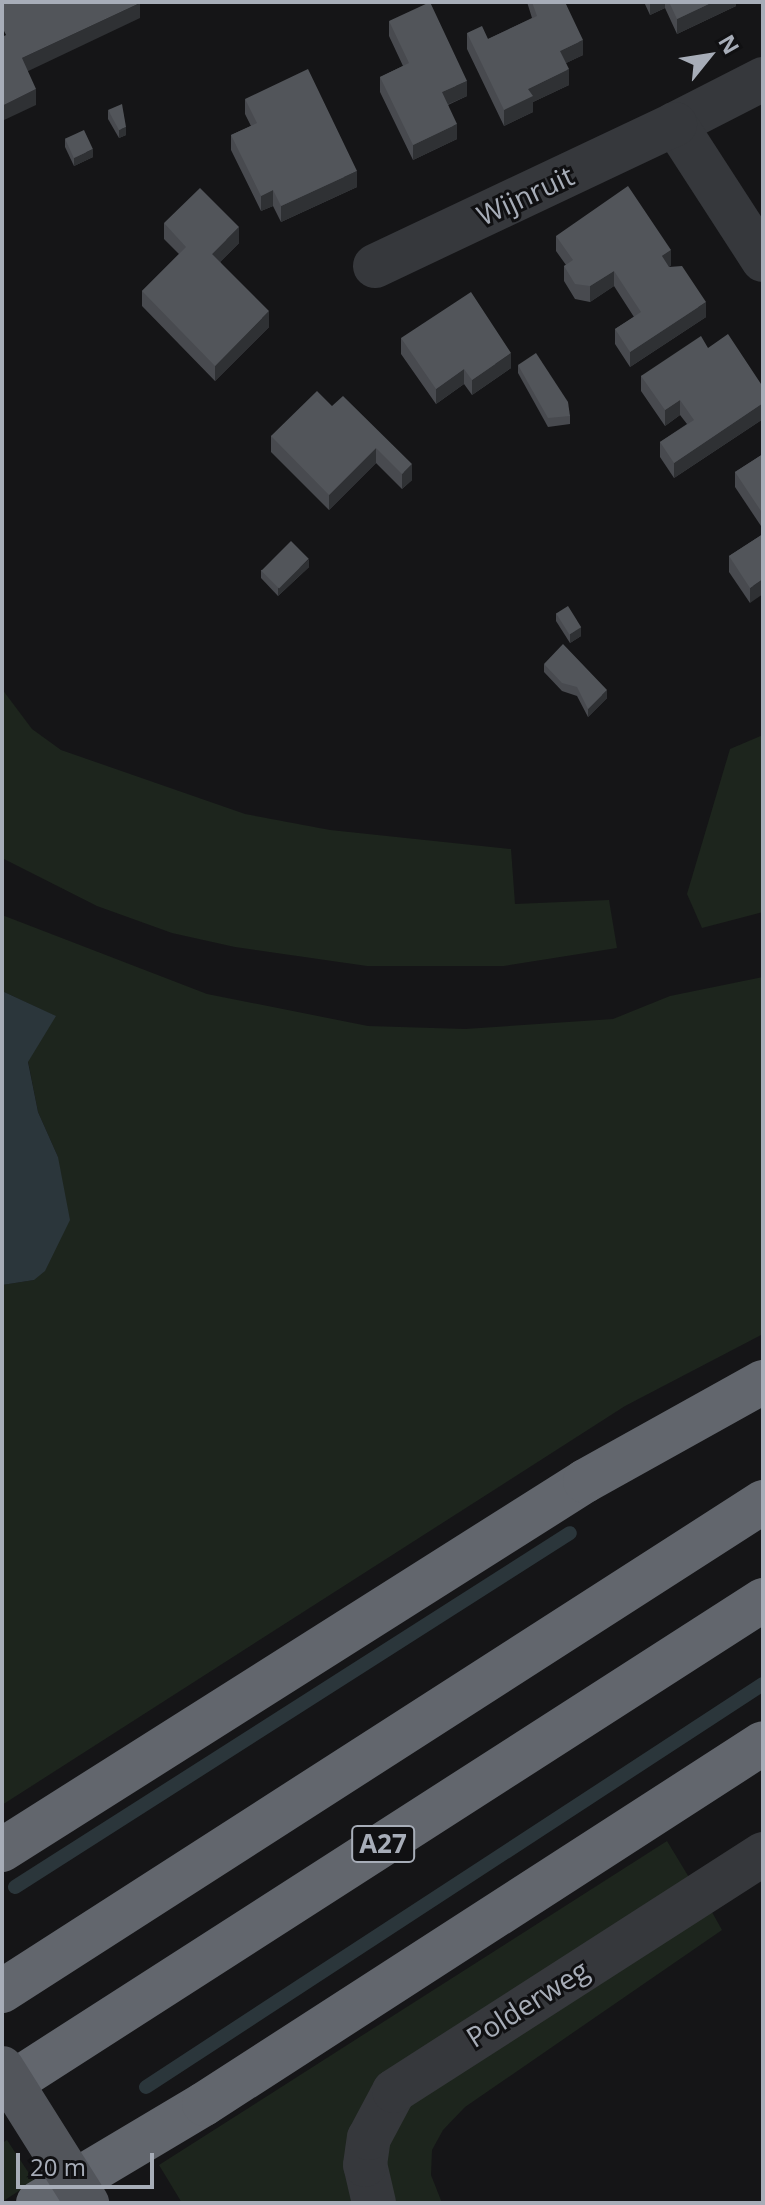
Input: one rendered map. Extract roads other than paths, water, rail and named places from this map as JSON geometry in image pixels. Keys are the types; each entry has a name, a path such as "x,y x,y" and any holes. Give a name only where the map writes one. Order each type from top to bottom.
{"highway":[{"path":"2,1850 585,1481 763,1382"},
{"path":"2,1991 763,1502"},
{"name":"A27","path":"2,2089 763,1600"},
{"path":"38,2203 204,2104 763,1743"}],"main road":[{"path":"2,2068 87,2203"}],"street":[{"name":"Wijnruit","path":"375,266 763,79"},
{"path":"675,124 763,260"},
{"name":"Polderweg","path":"374,2203 365,2165 369,2138 394,2091 763,1854"}],"waterway":[{"path":"15,1887 570,1533"},
{"path":"146,2087 763,1684"}]}
